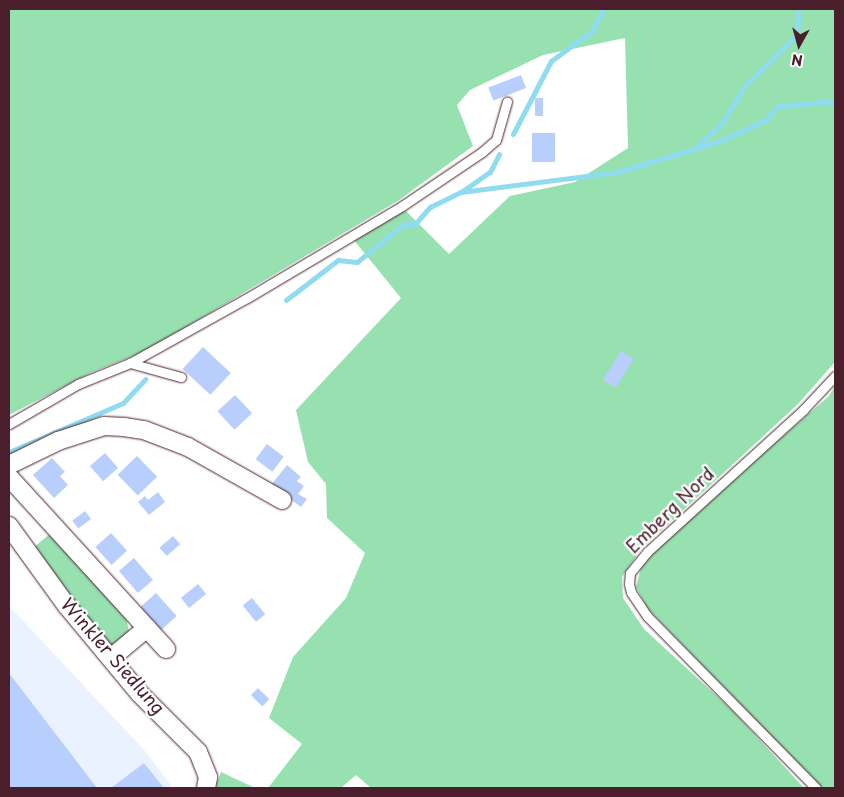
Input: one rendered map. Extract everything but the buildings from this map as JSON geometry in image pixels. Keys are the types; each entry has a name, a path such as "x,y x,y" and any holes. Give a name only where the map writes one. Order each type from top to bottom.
{"street":[{"path":"9,465 20,457 104,426 124,427 144,430 188,447 282,500"},
{"path":"9,477 166,649"},
{"name":"Winkler Siedlung","path":"9,526 140,694 198,752 208,777 206,788"},
{"path":"111,658 147,628"}],"lane":[{"path":"9,424 78,384 130,363 247,298 402,206 482,152 496,140 507,102"},
{"path":"130,363 181,377"},
{"name":"Emberg Nord","path":"816,788 648,616 631,592 629,584 630,573 647,552 804,409 835,376"}],"shaded area":[{"path":"9,606 145,751 173,788 9,788"}],"green space":[{"path":"9,9 835,9 835,362 798,404 641,549 622,577 623,598 644,629 733,711 804,788 371,788 356,775 341,788 268,788 302,744 269,718 293,657 346,598 365,553 327,518 326,484 308,462 296,410 401,298 353,239 404,209 449,254 510,196 575,182 628,148 625,38 543,55 470,90 457,105 473,146 399,200 146,351 92,372 9,415"},
{"path":"835,386 835,788 821,788 648,609 636,587 641,568 670,534 829,396"},
{"path":"56,529 126,617 129,631 115,646 109,646 34,547"},
{"path":"221,772 255,788 215,788"}],"waterway":[{"path":"513,134 551,61 592,31 603,9"},
{"path":"696,147 723,122 745,85 797,35 799,9"},
{"path":"461,192 618,172 720,141 765,120 778,106 835,101"},
{"path":"286,300 338,260 357,262 404,224 415,224 430,207 461,192 490,172 499,154"},
{"path":"9,452 123,403 145,379"}]}
